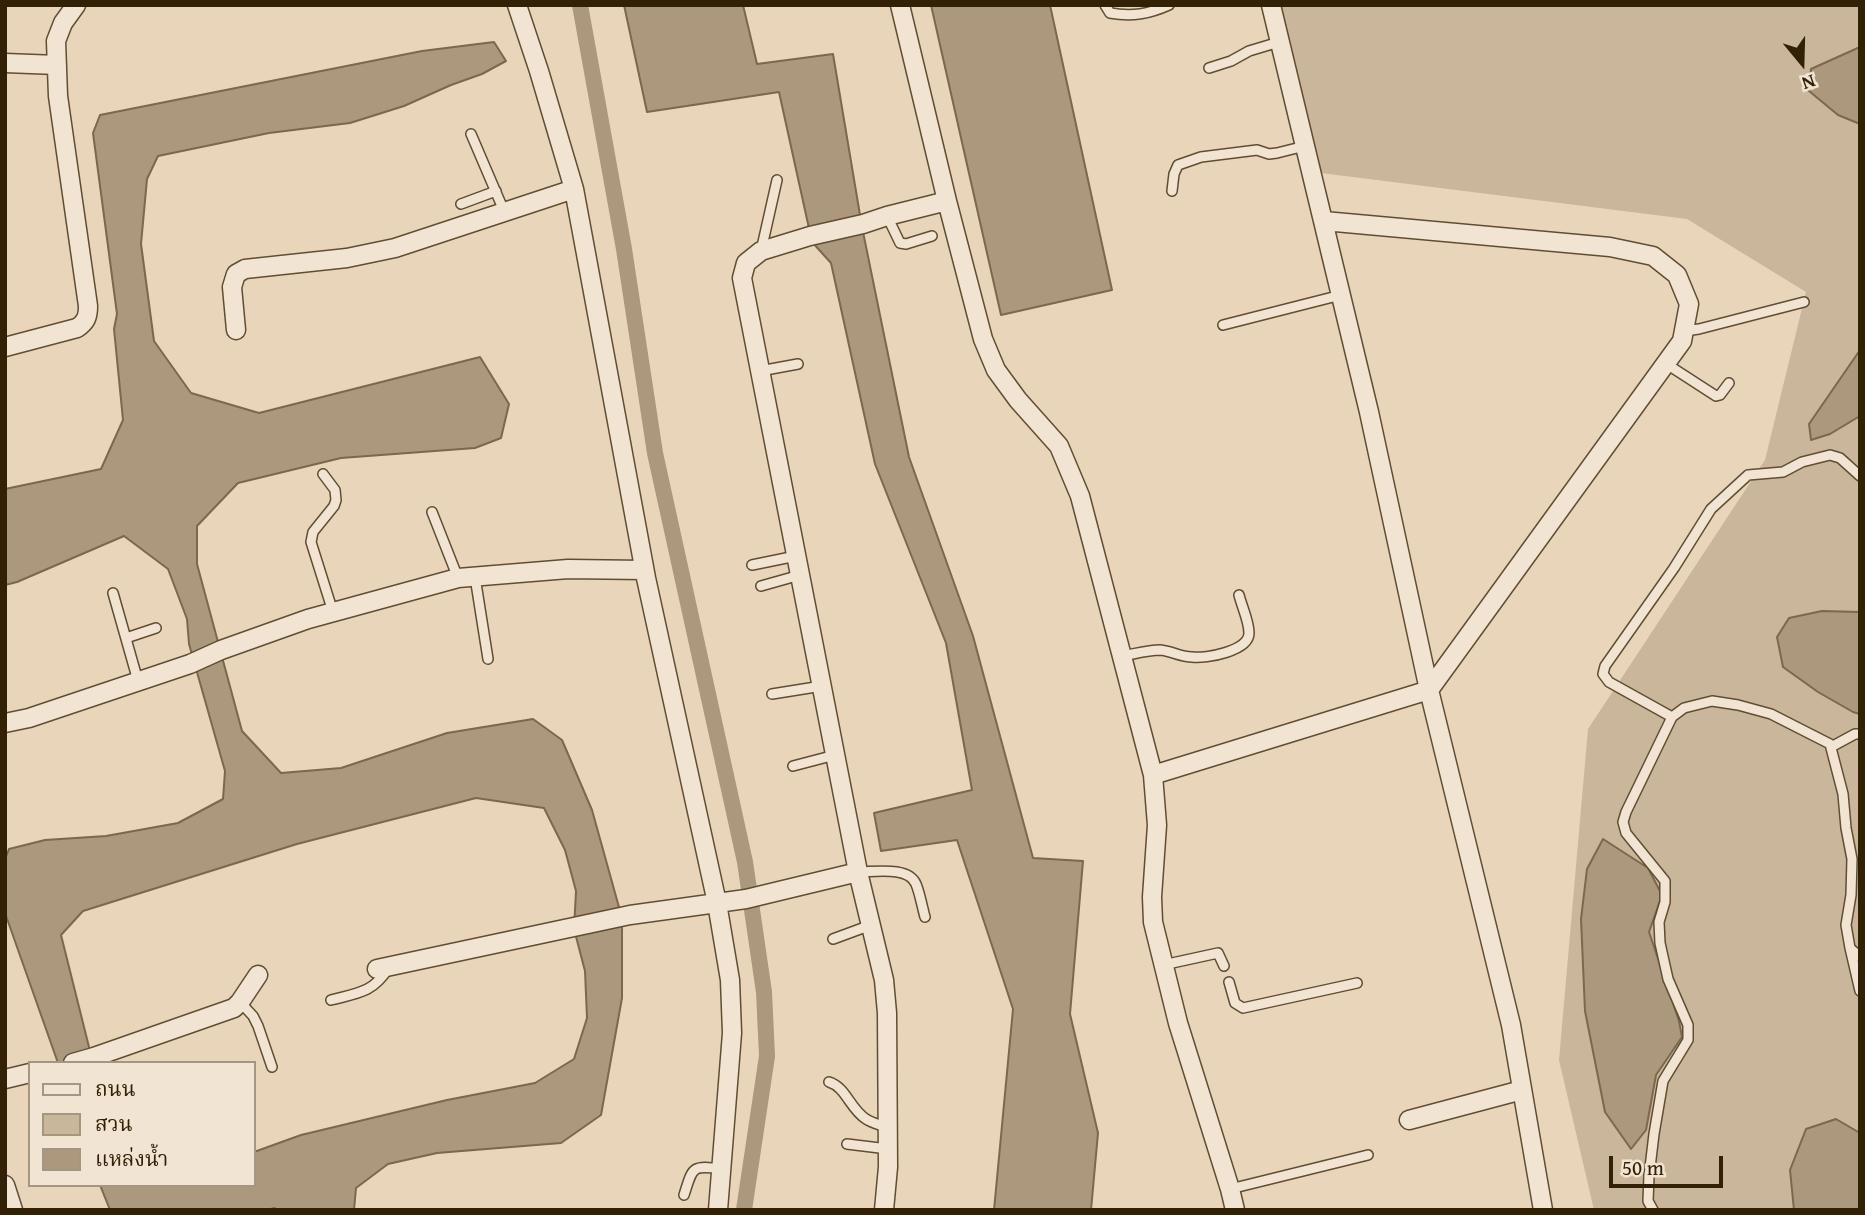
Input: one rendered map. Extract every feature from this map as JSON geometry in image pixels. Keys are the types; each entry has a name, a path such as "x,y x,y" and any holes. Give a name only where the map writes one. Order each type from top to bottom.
{"street":[{"path":"5,347 77,328 88,316 58,96 56,41 63,23 76,5"},
{"path":"517,5 574,189 644,570 717,903 730,980 732,1033 718,1210"},
{"path":"900,5 983,340 996,370 1017,401 1059,446 1080,496 1153,775 1157,825 1153,922 1178,1023 1235,1210"},
{"path":"1271,5 1324,221 1429,690 1511,1025 1543,1210"},
{"path":"5,63 57,65"},
{"path":"236,330 232,287 236,274 245,269 347,258 395,248 574,189"},
{"path":"884,1210 888,1128 887,1013 884,980 858,872 742,278 746,263 761,251 947,201"},
{"path":"1153,775 1429,690 1682,341 1689,304 1676,275 1653,256 1610,247 1324,221"},
{"path":"5,723 29,718 190,664 308,619 467,578 568,569 644,570"},
{"path":"384,967 630,915 746,900 858,872"},
{"path":"80,1061 234,1008 258,975"},
{"path":"5,1079 28,1073"},
{"path":"1409,1120 1522,1090"},
{"path":"5,1185 13,1210"}],"lane":[{"path":"1105,5 1110,13 1128,16 1157,11 1169,5"},
{"path":"1209,68 1279,42"},
{"path":"471,134 504,211"},
{"path":"1172,191 1178,165 1212,156 1256,150 1269,154 1305,146"},
{"path":"761,251 777,180"},
{"path":"461,204 496,191"},
{"path":"887,216 900,243 906,244 932,236"},
{"path":"1223,324 1341,295"},
{"path":"1684,331 1804,302"},
{"path":"1665,363 1716,396 1720,395 1729,383"},
{"path":"760,371 798,364"},
{"path":"1672,717 1609,682 1603,674 1605,666 1712,509 1748,475 1783,472 1802,462 1830,455 1840,458 1860,476"},
{"path":"323,474 335,490 336,500 313,532 311,542 333,612"},
{"path":"432,512 467,578 488,659"},
{"path":"751,565 796,556"},
{"path":"761,586 800,575"},
{"path":"113,593 138,681"},
{"path":"1122,656 1156,650 1195,658 1237,649 1249,635 1240,595"},
{"path":"126,638 156,628"},
{"path":"772,694 822,686"},
{"path":"1653,1210 1648,1201 1649,1177 1663,1081 1688,1040 1688,1025 1668,979 1660,943 1658,922 1665,902 1665,881 1626,833 1623,822 1672,717 1684,708 1712,701 1771,713 1830,744 1843,794 1852,859 1851,895 1846,925 1860,991"},
{"path":"1831,747 1860,734"},
{"path":"793,766 835,755"},
{"path":"858,872 895,872 911,877 925,917"},
{"path":"833,939 871,925"},
{"path":"1850,948 1860,957"},
{"path":"1163,965 1218,953 1224,966"},
{"path":"331,1000 366,991 380,982 384,967"},
{"path":"1229,982 1235,1003 1242,1008 1357,983"},
{"path":"240,1002 258,1026 272,1067"},
{"path":"829,1082 839,1086 852,1106 867,1120 888,1128"},
{"path":"846,1144 888,1149"},
{"path":"1230,1189 1368,1155"},
{"path":"684,1195 691,1172 704,1167 722,1169"}],"green space":[{"path":"1277,5 1860,5 1860,1210 1594,1210 1559,1060 1588,729 1765,460 1806,292 1687,219 1321,173"}],"water":[{"path":"624,5 743,5 757,64 833,54 862,227 909,457 973,636 1033,858 1083,861 1070,1014 1098,1133 1091,1210 994,1210 1013,1009 957,840 881,851 874,813 972,790 946,643 875,464 831,263 812,242 779,92 647,112"},
{"path":"931,5 1050,5 1112,290 1001,315"},
{"path":"494,42 506,61 482,74 404,106 350,123 269,133 158,156 147,179 141,244 154,341 191,393 259,413 480,357 509,404 501,438 475,448 341,458 238,483 197,526 197,564 242,731 281,773 341,768 447,733 533,719 562,740 592,810 622,918 622,998 601,1115 561,1143 437,1153 388,1164 356,1188 354,1210 110,1210 101,1187 256,1187 256,1151 301,1135 447,1100 535,1083 574,1059 587,1018 585,971 574,929 576,891 565,850 544,808 476,798 297,844 83,911 61,935 92,1061 57,1061 5,913 5,859 9,849 45,840 106,836 178,823 223,799 225,771 189,644 187,619 168,569 124,536 5,585 5,489 101,469 123,420 114,329 117,314 93,133 100,115 422,51"},
{"path":"1860,47 1860,124 1838,115 1809,91 1811,69"},
{"path":"1860,350 1860,416 1830,434 1811,440 1809,424"},
{"path":"1822,611 1860,612 1860,714 1818,692 1783,667 1777,637 1789,618"},
{"path":"1603,839 1648,868 1662,895 1649,932 1682,1037 1656,1075 1646,1130 1631,1149 1605,1112 1585,1011 1581,919 1587,869"},
{"path":"1836,1119 1860,1133 1860,1210 1794,1210 1790,1170 1806,1129"}],"waterway":[{"path":"580,5 624,249 655,453 745,862 764,992 767,1056 744,1210"}]}
